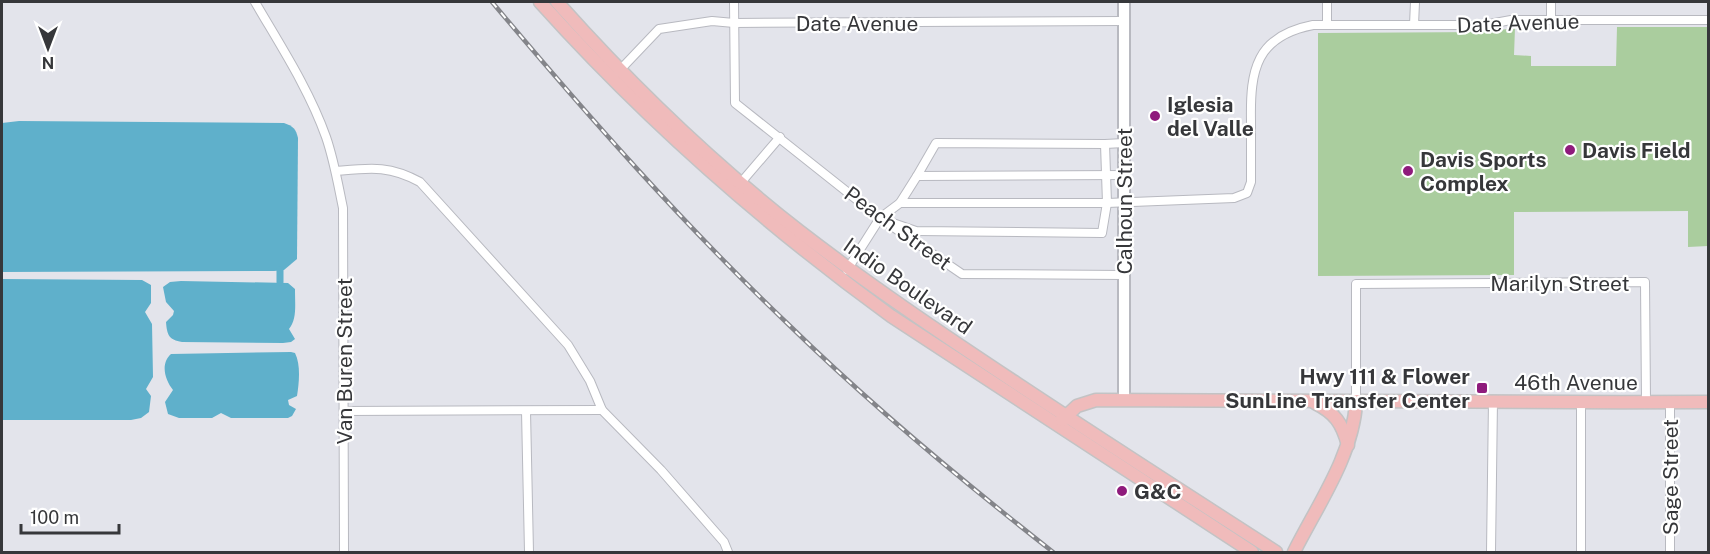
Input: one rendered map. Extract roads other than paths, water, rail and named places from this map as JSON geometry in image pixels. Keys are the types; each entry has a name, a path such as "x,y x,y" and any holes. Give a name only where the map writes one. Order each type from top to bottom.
{"main road":[{"name":"Indio Boulevard","path":"540,2 616,74 679,127 737,187 844,273 904,308 1062,421 1252,552"},
{"name":"Indio Boulevard","path":"557,2 616,74"},
{"name":"46th Avenue","path":"1062,421 1074,407 1085,402 1124,400 1708,402"},
{"path":"1312,402 1329,410 1343,429 1348,445"},
{"path":"1296,550 1348,445 1354,426 1356,402"},
{"name":"Indio Boulevard","path":"1062,421 1276,552"}],"street":[{"name":"Van Buren Street","path":"255,2 314,109 336,171 343,208 344,552"},
{"path":"734,2 734,23"},
{"name":"Calhoun Street","path":"1124,2 1124,400"},
{"path":"1327,2 1327,25"},
{"path":"1414,2 1414,25"},
{"path":"1551,2 1551,20"},
{"name":"Date Avenue","path":"1124,202 1234,198 1247,193 1251,182 1251,88 1257,64 1274,41 1299,28 1327,25 1484,25 1511,20 1708,20"},
{"name":"Date Avenue","path":"616,74 659,29 712,21 734,23 1124,21"},
{"name":"Peach Street","path":"734,23 735,103 880,218 962,274 1125,275"},
{"path":"737,187 780,137"},
{"path":"844,273 880,218 900,203 936,143 1124,143"},
{"path":"880,218 916,231 1102,233 1107,203 1105,144"},
{"path":"336,171 374,168 403,173 420,182 568,345 590,381 602,410 661,470 724,542 728,552"},
{"path":"917,176 1124,175"},
{"path":"900,203 1124,202"},
{"name":"Marilyn Street","path":"1356,402 1356,284 1645,282 1646,401"},
{"path":"1491,552 1493,400"},
{"path":"1581,401 1581,552"},
{"name":"Sage Street","path":"1670,402 1670,552"},
{"path":"344,411 602,410"},
{"path":"526,411 529,552"}],"water":[{"path":"19,121 284,123 290,125 298,138 297,259 284,270 274,271 2,272 2,123"},
{"path":"2,279 142,280 151,285 151,303 145,312 152,324 153,377 146,389 151,396 149,412 141,418 131,420 2,420"},
{"path":"170,282 288,283 295,289 294,316 289,329 295,339 283,343 174,340 168,334 166,322 174,311 166,302 163,287"},
{"path":"295,353 297,358 299,374 297,396 288,400 289,405 296,409 292,416 288,418 231,418 221,413 212,418 179,418 168,414 165,402 173,390 166,377 165,367 171,354"}],"waterway":[{"path":"280,270 280,282"}],"railway":[{"path":"492,2 636,168 750,287 820,355 885,413 951,470 1053,552"}],"place":[{"name":"Iglesia del Valle","path":"1155,116"},
{"name":"Davis Field","path":"1570,150"},
{"name":"Davis Sports Complex","path":"1408,171"},
{"name":"Hwy 111 & Flower SunLine Transfer Center","path":"1482,388"},
{"name":"G&C","path":"1122,491"}]}
